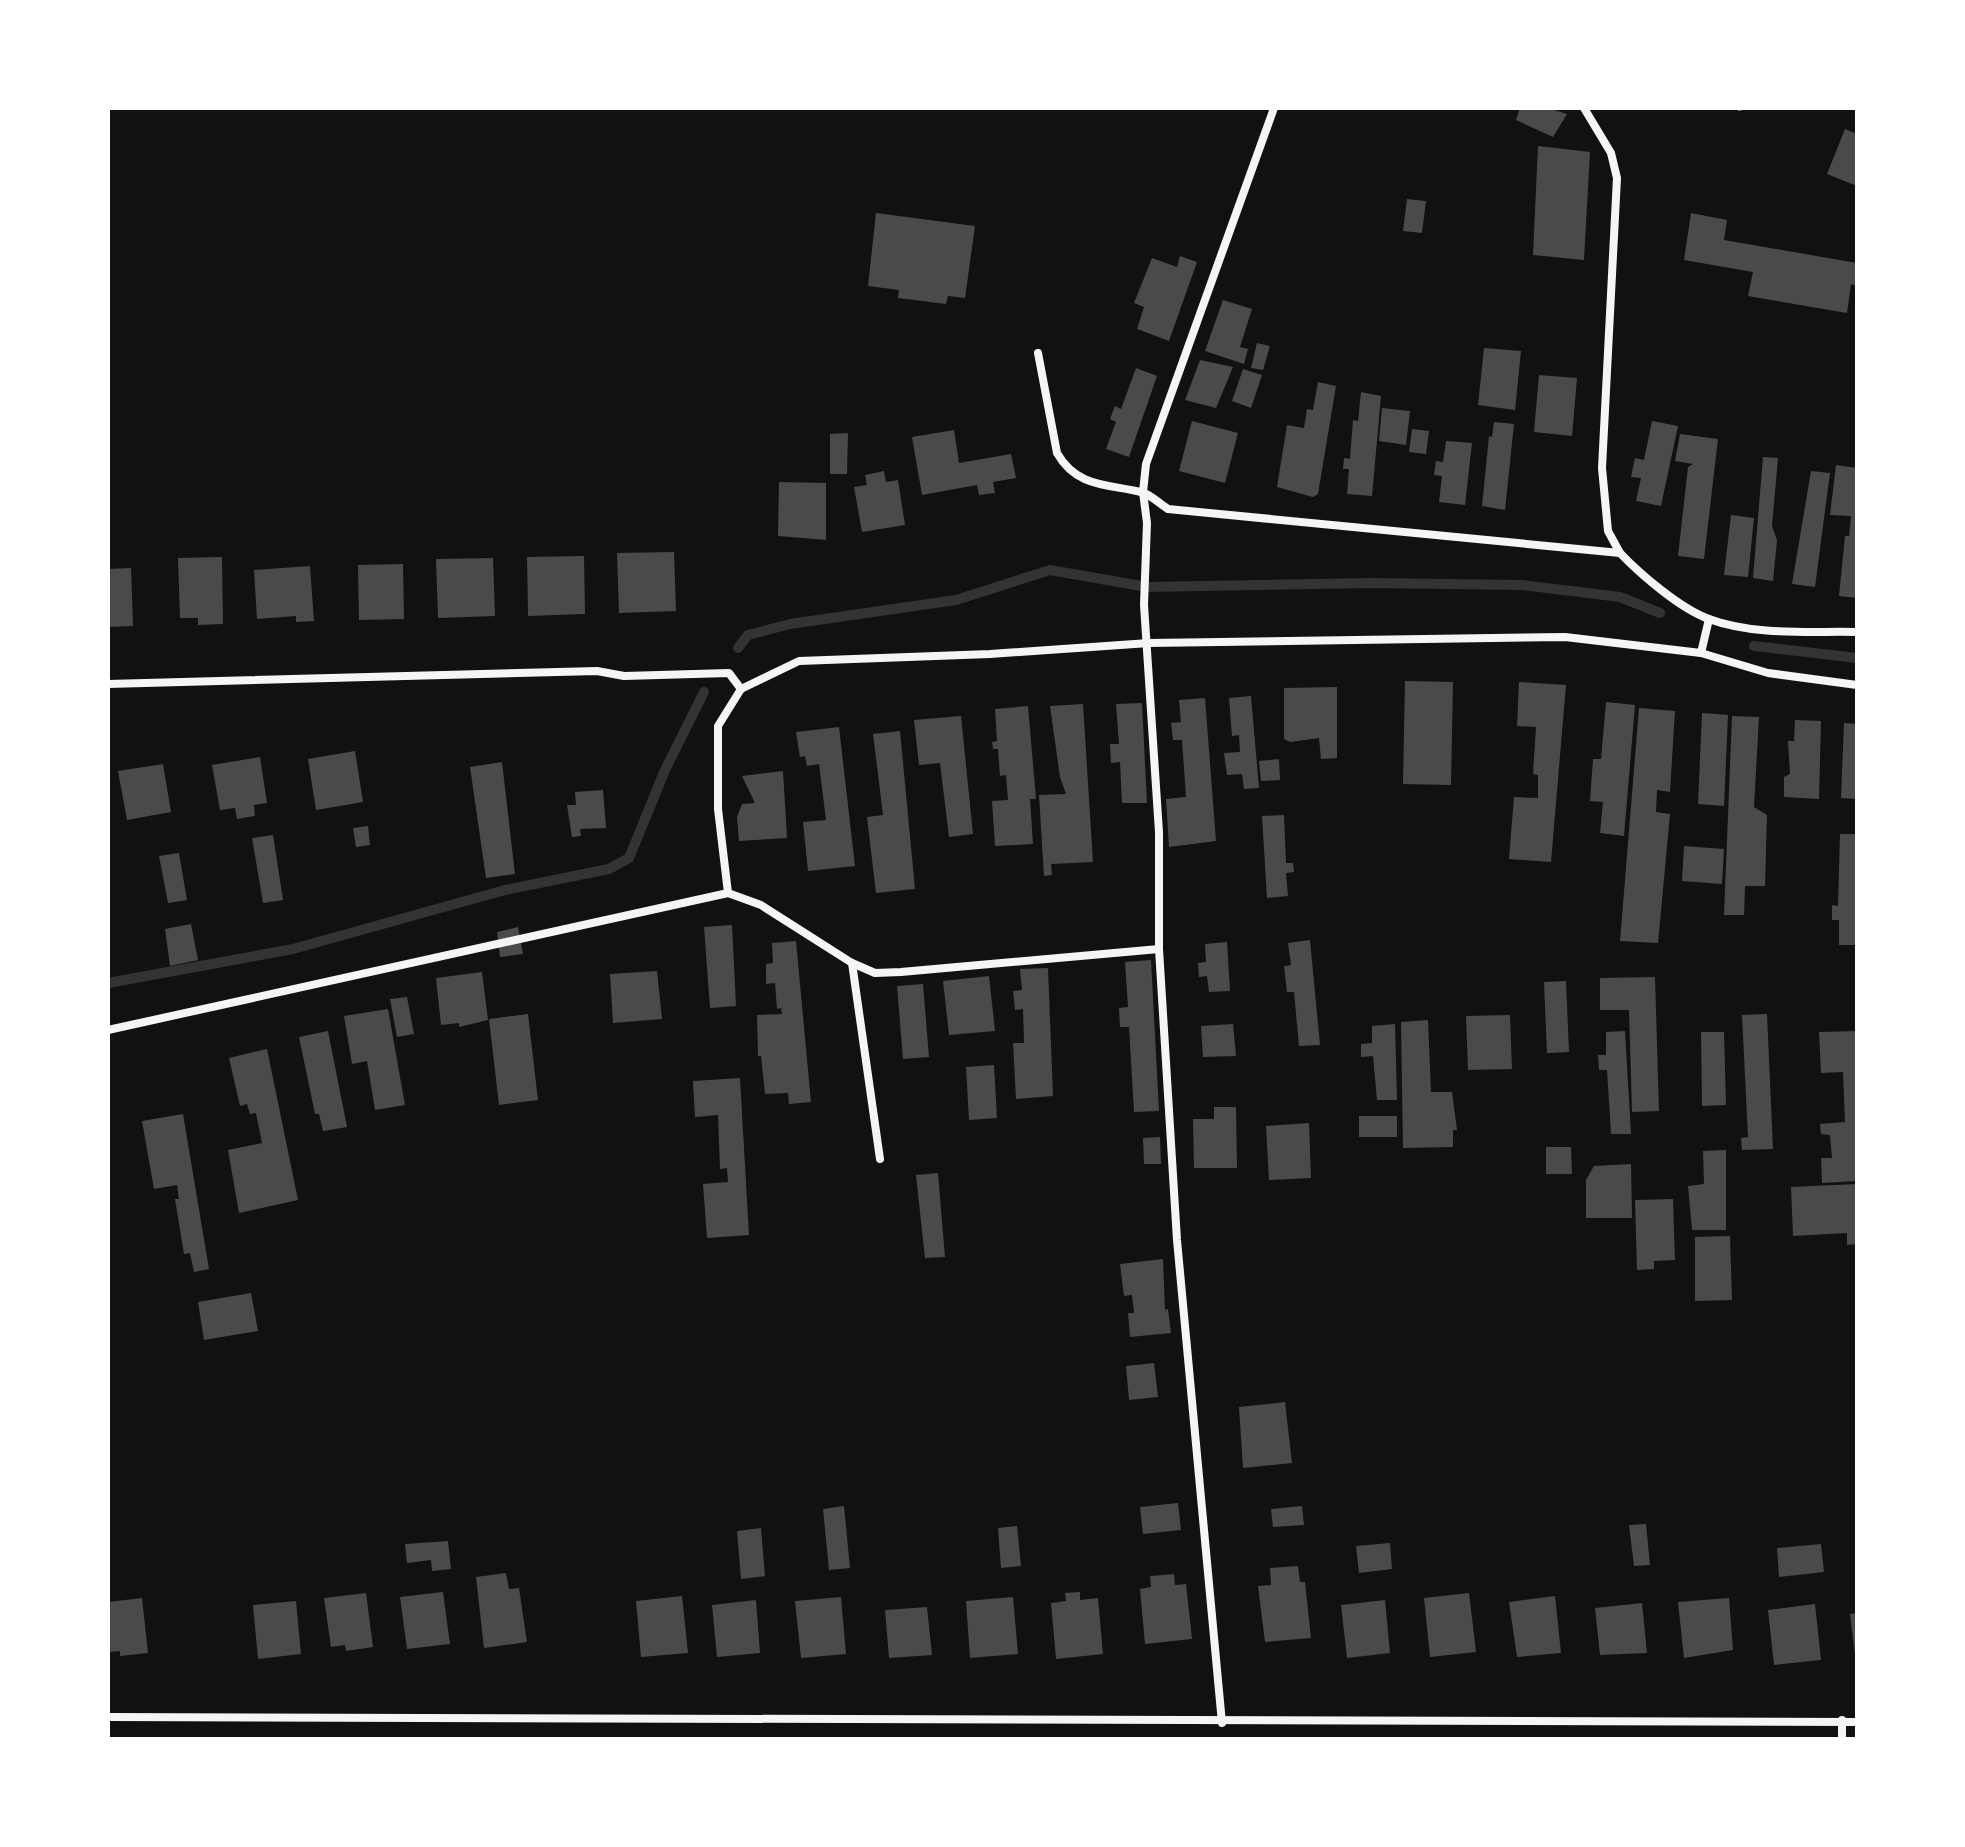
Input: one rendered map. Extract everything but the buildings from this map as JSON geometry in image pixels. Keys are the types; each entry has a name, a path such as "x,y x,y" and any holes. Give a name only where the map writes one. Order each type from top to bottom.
{"street":[{"path":"1222,1723 1177,1240 1159,949 1159,832 1149,643 1144,605 1147,523 1143,492 1146,464 1274,108"},
{"path":"1584,108 1611,153 1617,178 1602,468 1608,531 1620,553 1662,589 1709,619 1772,630 1857,632"},
{"path":"1038,353 1057,453 1065,467 1118,491 1143,492 1168,509 1620,553"},
{"path":"1701,653 1709,619"},
{"path":"728,893 718,809 718,726 741,689 799,661 990,654 1149,643 1565,637 1701,653 1768,673 1857,685"},
{"path":"108,684 597,671 624,676 729,673 741,689"},
{"path":"108,1030 728,893 761,905 852,963 875,973 1159,949"},
{"path":"852,963 880,1159"},
{"path":"108,1717 1222,1723 1857,1722"},
{"path":"1842,1720 1842,1739"}],"waterway":[{"path":"738,648 748,635 790,624 956,600 1050,570 1147,587 1371,583 1522,585 1620,597 1660,613"},
{"path":"1754,646 1857,658"},
{"path":"108,983 293,949 505,890 609,869 629,858 665,770 704,692"}]}
